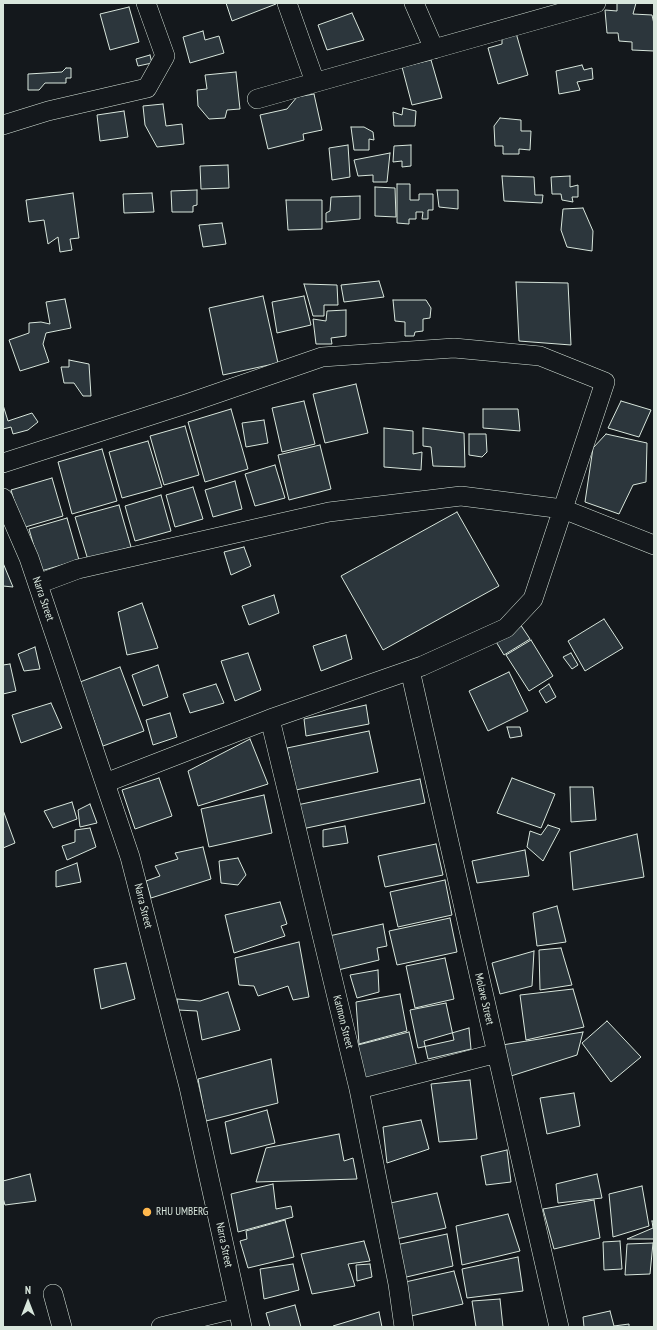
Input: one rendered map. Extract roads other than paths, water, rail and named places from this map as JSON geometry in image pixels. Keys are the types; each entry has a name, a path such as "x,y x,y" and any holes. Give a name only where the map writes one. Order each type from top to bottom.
{"street":[{"path":"3,125 48,111 147,88 166,56 146,3"},
{"path":"287,3 315,82"},
{"path":"414,3 434,49"},
{"path":"257,99 434,49 542,10 596,3"},
{"path":"3,463 186,404 322,357 454,348 540,356 605,382 533,599 506,628 410,670 270,719 105,783"},
{"path":"38,584 78,569 329,512 461,496 563,509 654,545"},
{"name":"Narra Street","path":"3,498 29,558 130,857 187,1079 242,1327"},
{"name":"Molave Street","path":"410,670 559,1327"},
{"name":"Katmon Street","path":"270,719 359,1089 398,1284 404,1327"},
{"path":"359,1089 496,1053"},
{"path":"53,1294 62,1327"},
{"path":"161,1327 238,1308"}],"place":[{"name":"RHU UMBERG","path":"147,1212"}]}
